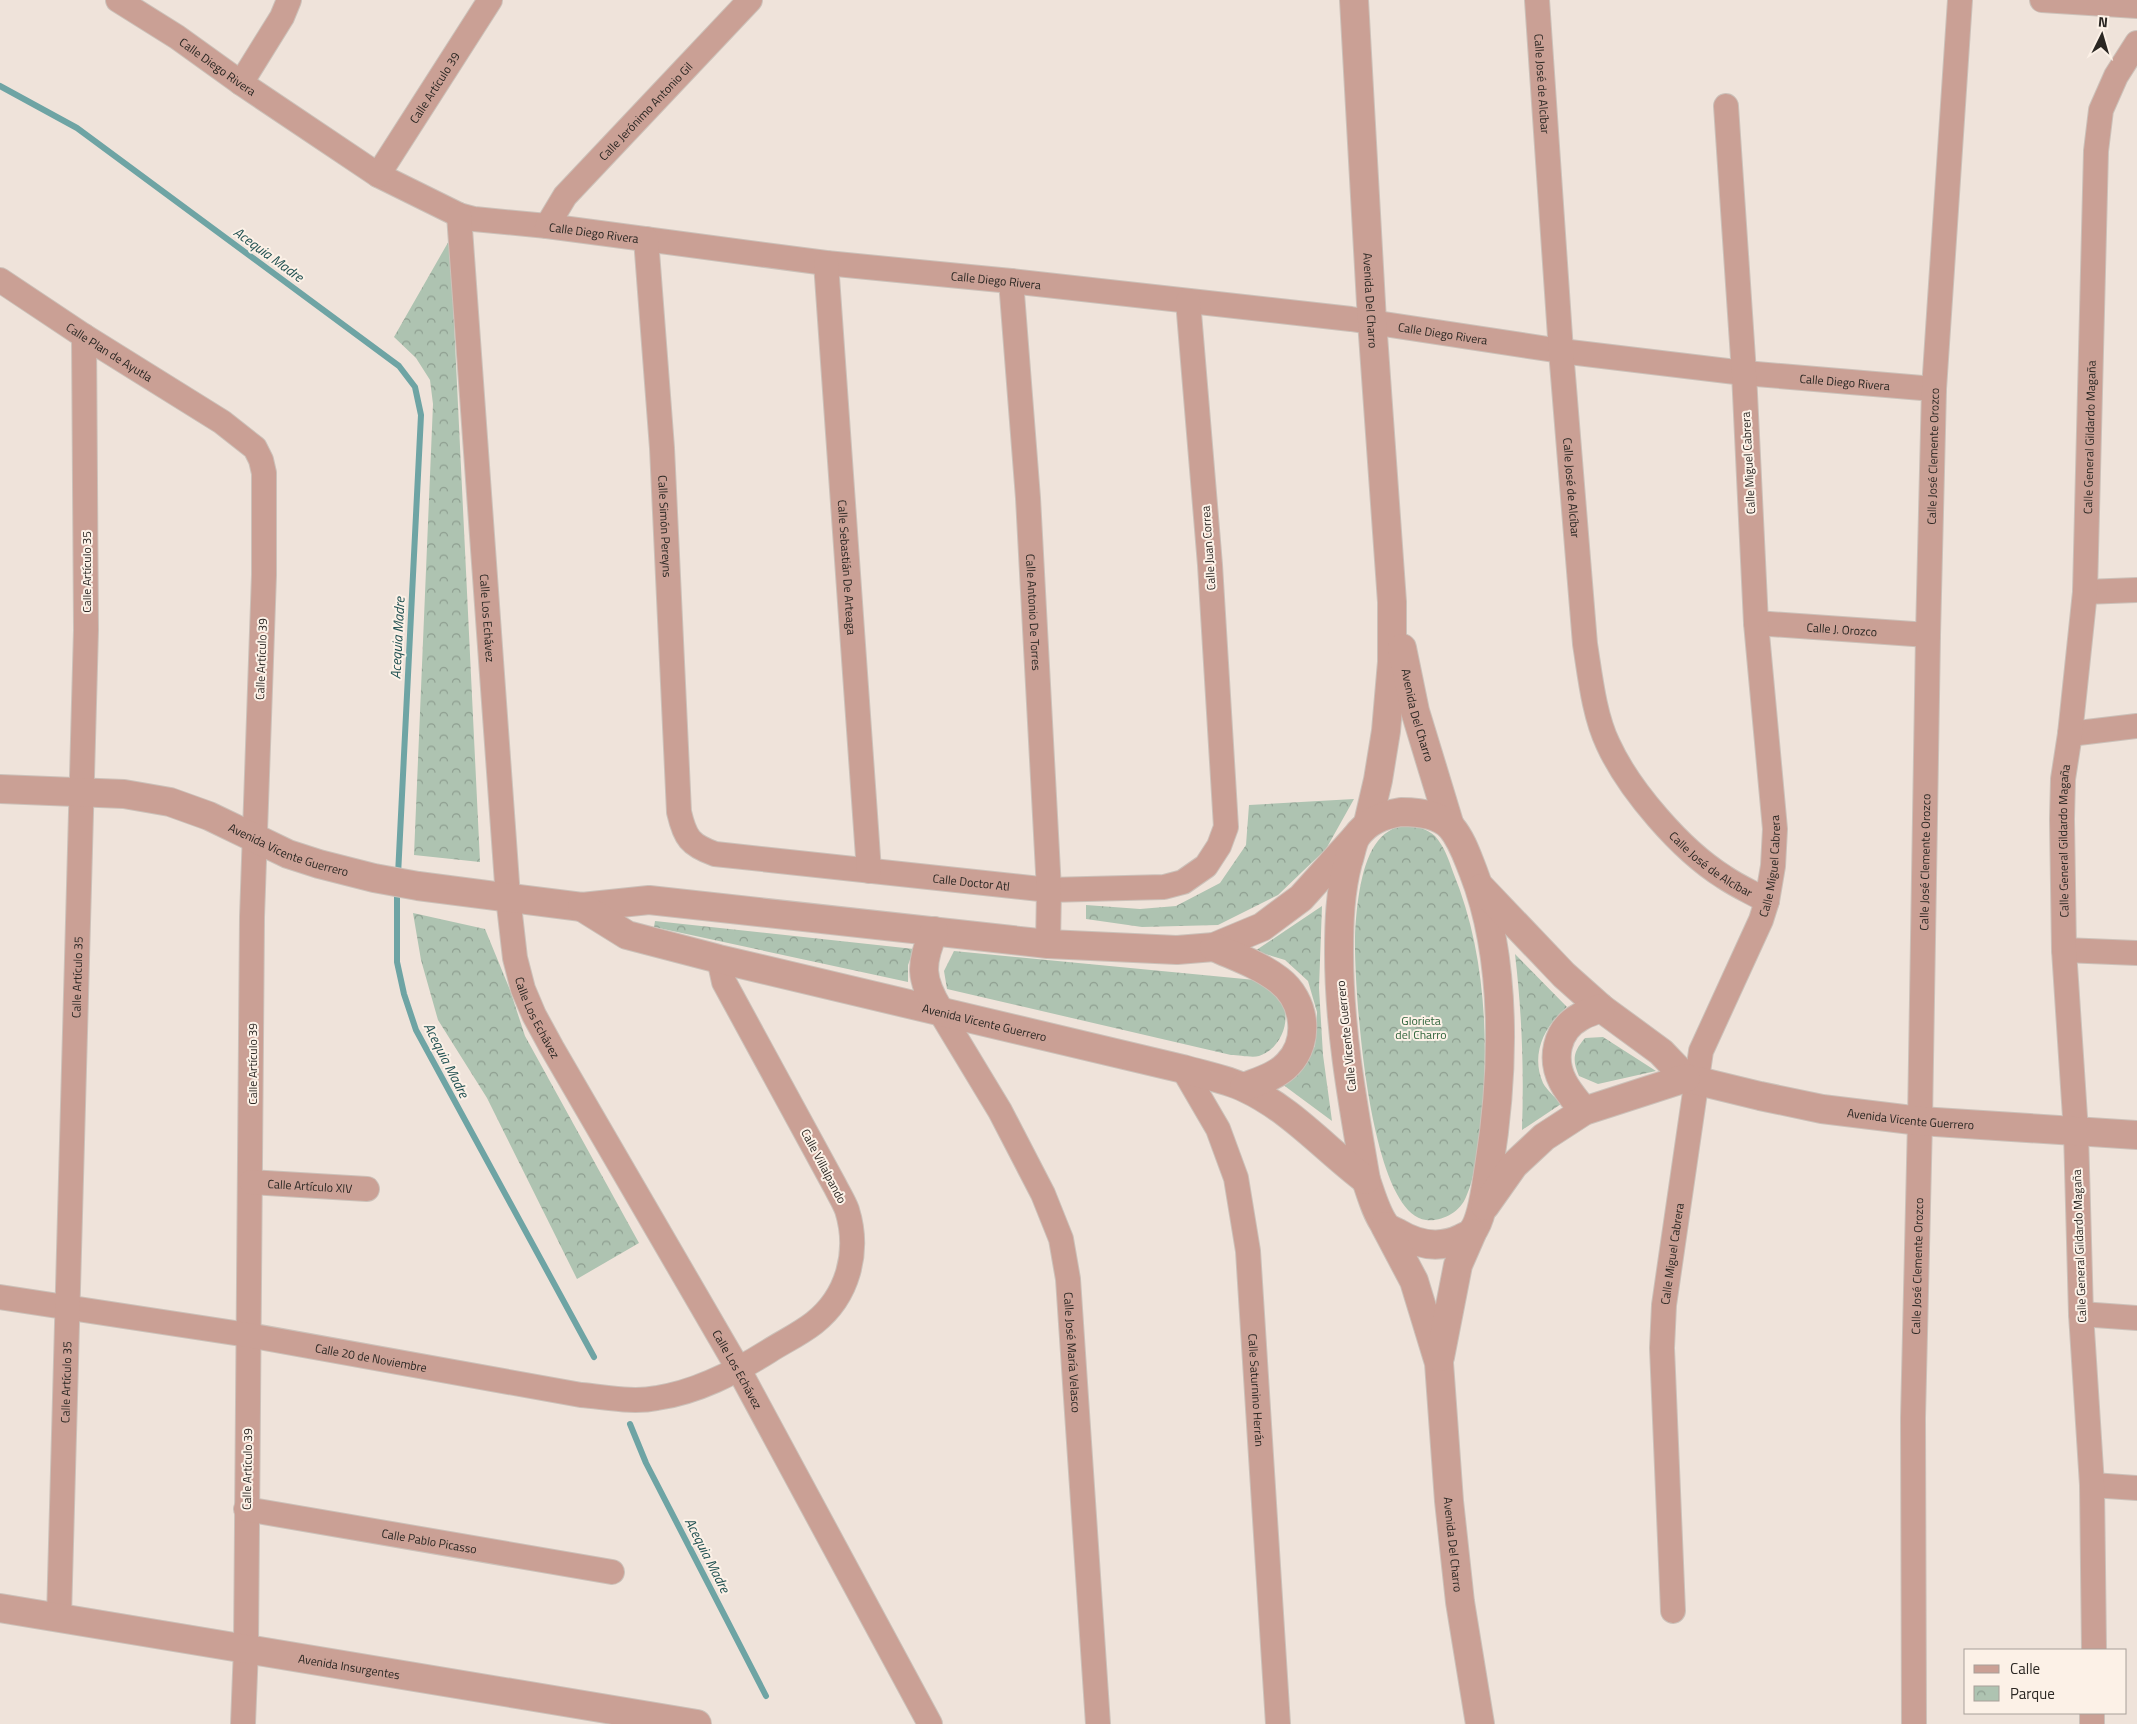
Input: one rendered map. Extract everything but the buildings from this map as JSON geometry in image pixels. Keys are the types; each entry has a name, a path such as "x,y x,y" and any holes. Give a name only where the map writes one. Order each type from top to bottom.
{"street":[{"name":"Calle Diego Rivera","path":"118,0 177,37 241,83 378,175 459,215 474,219 547,226 826,263 1011,281 1372,321 1561,351 1744,374 1934,389"},
{"path":"241,83 282,17 289,0"},
{"name":"Calle Artículo 39","path":"378,175 490,0"},
{"name":"Calle Jerónimo Antonio Gil","path":"547,226 565,196 750,0"},
{"name":"Avenida Del Charro","path":"1354,0 1372,321 1392,602 1391,670 1386,731 1378,780 1362,831"},
{"name":"Calle José de Alcíbar","path":"1537,0 1561,351 1585,644 1592,690 1607,743 1635,789 1681,844 1723,877 1767,901"},
{"name":"Calle José Clemente Orozco","path":"1914,1724 1913,1418 1934,389 1960,0"},
{"path":"2042,0 2137,6"},
{"name":"Calle General Gildardo Magaña","path":"2094,1649 2092,1485 2081,1314 2076,1132 2064,950 2063,779 2070,734 2085,592 2096,151 2101,110 2116,76 2137,43"},
{"name":"Calle Miguel Cabrera","path":"1673,1611 1662,1348 1664,1306 1691,1080 1705,1038 1761,920 1767,901 1773,866 1775,829 1756,623 1744,374 1726,106"},
{"name":"Calle Los Echávez","path":"459,215 508,897 516,958 523,989 552,1048 739,1370 930,1724"},
{"name":"Calle Simón Pereyns","path":"646,239 662,457 679,812"},
{"name":"Calle Sebastián De Arteaga","path":"826,263 869,872"},
{"name":"Calle Plan de Ayutla","path":"0,280 84,336 222,422"},
{"name":"Calle Antonio De Torres","path":"1011,281 1028,498 1049,890 1048,944"},
{"name":"Calle Juan Correa","path":"1188,301 1210,566 1224,795"},
{"name":"Calle Artículo 35","path":"59,1618 86,630 84,336"},
{"name":"Calle Artículo 39","path":"222,422 255,448 261,460 264,473 264,575 254,836 246,1648 242,1724"},
{"path":"2085,592 2137,590"},
{"name":"Avenida Del Charro","path":"1392,602 1415,711 1450,826"},
{"name":"Calle J. Orozco","path":"1756,623 1928,635"},
{"path":"2070,734 2137,726"},
{"name":"Avenida Vicente Guerrero","path":"0,789 124,794 170,802 209,816 288,854 311,862 374,878 418,886 582,907 649,900 1048,944 1176,950 1214,947 1262,927 1301,898 1362,831"},
{"name":"Calle Doctor Atl","path":"679,812 683,829 689,840 699,848 715,854 1049,890 1164,887 1183,882 1206,866 1219,846 1226,827 1224,795"},
{"path":"1362,831 1386,815 1414,812 1427,814 1450,826 1464,848 1480,887 1498,990 1500,1077 1495,1127 1477,1221"},
{"name":"Calle Vicente Guerrero","path":"1362,831 1343,879 1339,925 1339,990 1347,1059 1366,1180 1372,1198 1386,1226"},
{"path":"1480,887 1564,975 1602,1008 1661,1052 1691,1080"},
{"name":"Avenida Vicente Guerrero","path":"582,907 627,935 719,959 1183,1069 1244,1087 1293,1116 1322,1140 1341,1161 1366,1180"},
{"path":"934,931 926,949 923,970 927,990 939,1010"},
{"path":"1214,947 1260,968 1280,981 1291,993 1300,1008 1302,1039 1298,1051 1287,1065 1273,1075 1244,1087"},
{"path":"2064,950 2137,954"},
{"name":"Calle Villalpando","path":"719,959 724,982 847,1210 851,1231 849,1274 836,1302 814,1323 739,1370"},
{"path":"1584,1111 1562,1082 1557,1060 1557,1042 1568,1026 1579,1017 1602,1008"},
{"name":"Calle José María Velasco","path":"939,1010 1000,1111 1043,1194 1060,1239 1068,1279 1098,1724"},
{"name":"Calle Saturnino Herrán","path":"1183,1069 1218,1129 1236,1178 1248,1251 1278,1724"},
{"path":"1386,1226 1405,1238 1434,1246 1450,1244 1477,1221 1514,1165 1544,1137 1584,1111 1691,1080"},
{"name":"Avenida Vicente Guerrero","path":"1691,1080 1822,1109 1920,1121 2137,1136"},
{"name":"Calle Artículo XIV","path":"251,1182 367,1189"},
{"name":"Avenida Del Charro","path":"1439,1363 1458,1265 1477,1221"},
{"name":"Avenida Del Charro","path":"1386,1226 1414,1281 1439,1363 1449,1502 1460,1602 1480,1724"},
{"name":"Calle 20 de Noviembre","path":"0,1297 248,1335 581,1395 618,1399 656,1399 688,1392 739,1370"},
{"path":"2081,1314 2137,1318"},
{"path":"2092,1485 2137,1488"},
{"name":"Calle Pablo Picasso","path":"246,1509 612,1572"},
{"name":"Avenida Insurgentes","path":"0,1608 697,1724"}],"green space":[{"path":"450,239 480,862 414,855 433,404 430,380 416,358 394,337"},
{"path":"1354,799 1326,849 1278,895 1218,925 1142,927 1086,919 1086,905 1140,909 1176,906 1220,883 1246,845 1249,805"},
{"name":"Glorieta del Charro","path":"1407,824 1429,831 1441,844 1448,858 1473,934 1483,1000 1485,1066 1480,1132 1474,1173 1466,1197 1459,1207 1444,1218 1432,1220 1426,1220 1406,1208 1390,1180 1378,1140 1368,1094 1355,963 1358,902 1362,877 1370,854 1381,837 1397,827"},
{"path":"1322,906 1319,988 1323,1055 1332,1121 1282,1084 1302,1067 1315,1046 1317,1012 1308,981 1285,960 1255,951"},
{"path":"413,913 485,929 510,990 525,1036 639,1243 577,1279 487,1098 438,1020 421,960"},
{"path":"655,921 914,949 908,965 908,982 654,927"},
{"path":"954,951 1255,980 1274,990 1283,1003 1285,1012 1284,1030 1274,1046 1259,1056 1231,1055 947,989 944,971"},
{"path":"1515,954 1567,1007 1546,1031 1539,1051 1538,1061 1543,1083 1561,1104 1522,1130 1522,1042"},
{"path":"1603,1037 1656,1071 1598,1084 1579,1076 1575,1065 1575,1056 1578,1048 1585,1038"}],"waterway":[{"name":"Acequia Madre","path":"0,86 77,128 399,366 415,387 421,415 398,875"},
{"name":"Acequia Madre","path":"397,887 397,962 404,994 416,1030 594,1357"},
{"name":"Acequia Madre","path":"630,1424 646,1463 766,1696"}]}
